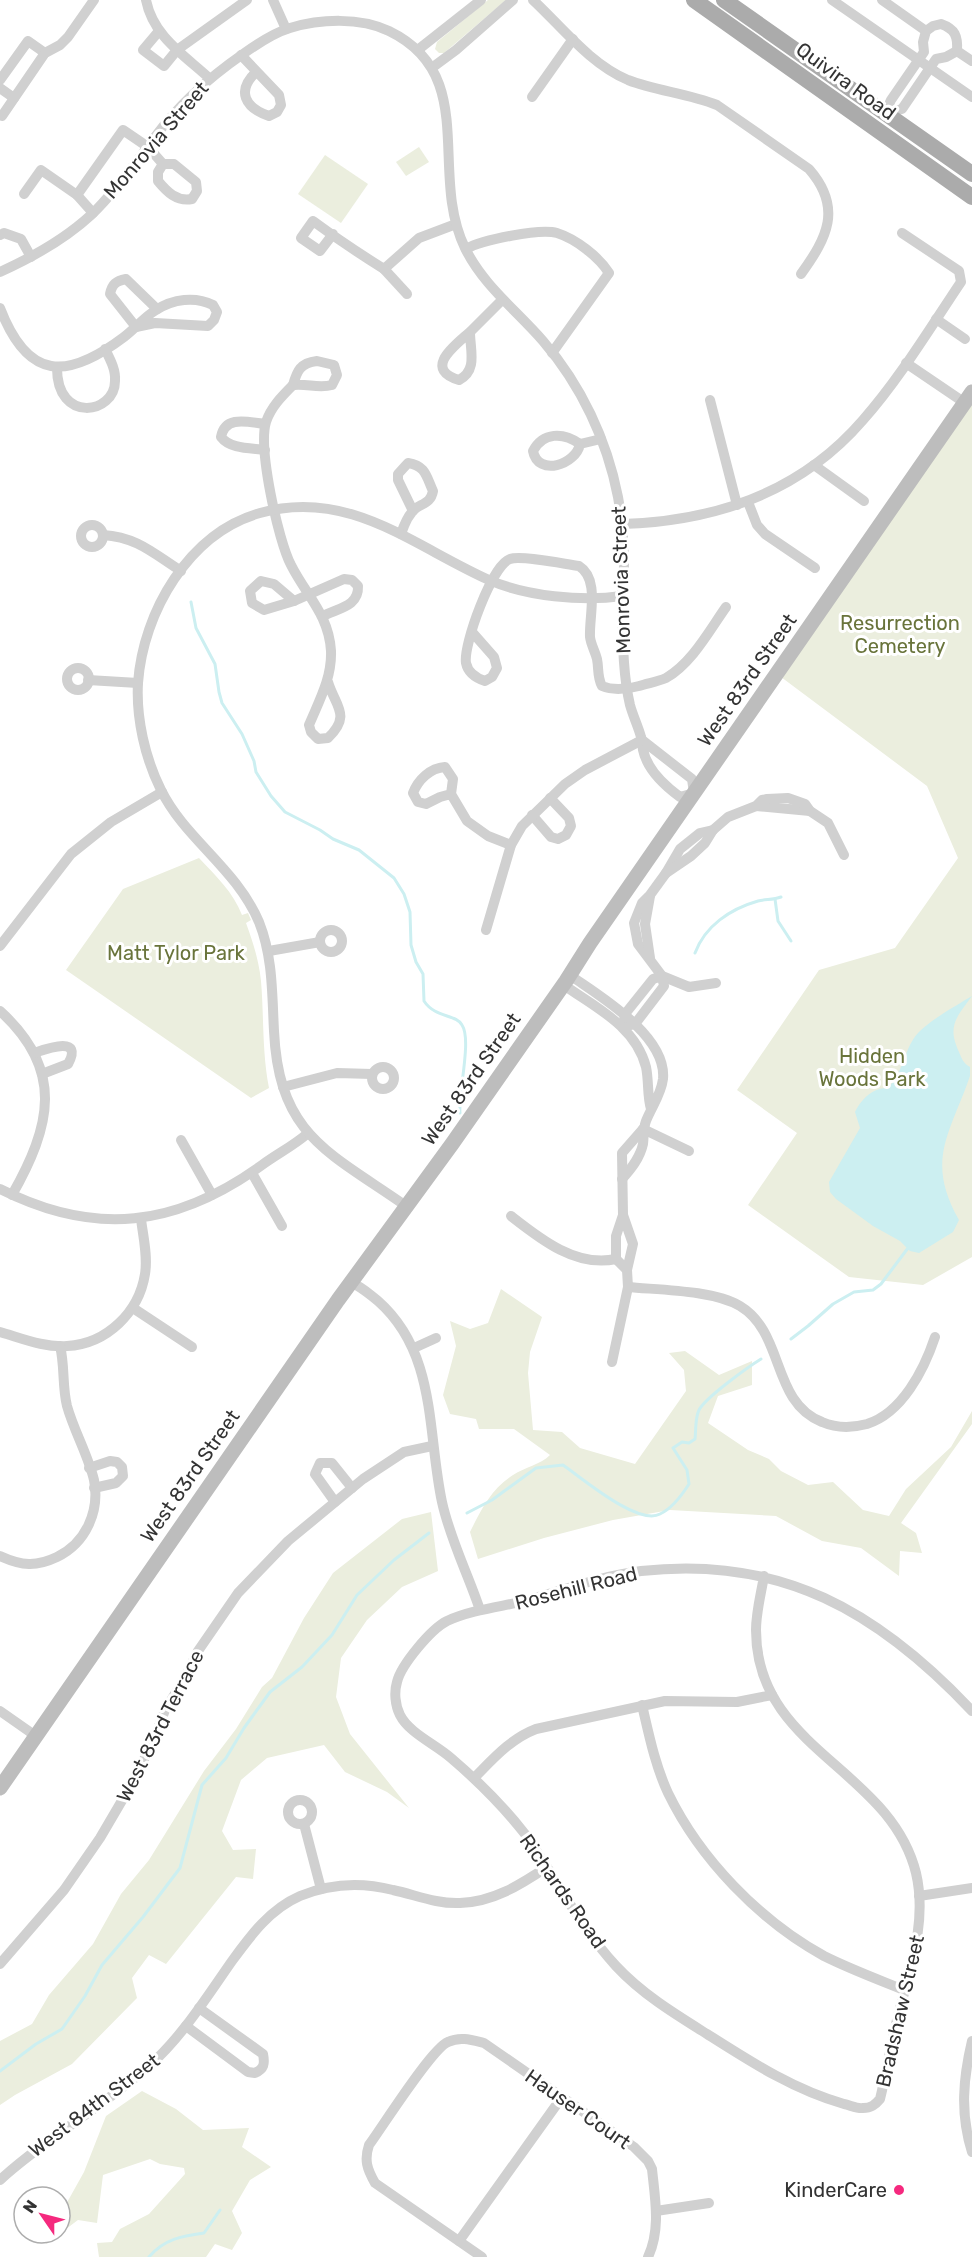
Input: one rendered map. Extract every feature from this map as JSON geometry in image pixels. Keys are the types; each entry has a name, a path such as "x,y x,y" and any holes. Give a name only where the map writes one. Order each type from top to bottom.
{"main road":[{"name":"Quivira Road","path":"694,0 972,197"},
{"name":"Quivira Road","path":"724,0 972,174"},
{"path":"801,74 808,72 870,115 882,116 885,112"}],"street":[{"path":"2,116 45,53 60,45 68,37 94,0"},
{"path":"146,0 151,20 159,31 209,78"},
{"path":"159,31 143,50 164,66 177,50 247,0"},
{"path":"273,0 286,28"},
{"path":"419,49 482,0"},
{"path":"433,67 513,0"},
{"path":"533,0 602,65 616,74 717,105 809,169 825,193 828,224 818,250 801,274"},
{"path":"882,0 926,31"},
{"path":"837,1 972,97"},
{"name":"Monrovia Street","path":"0,272 58,241 93,213 170,119 209,78 255,44 286,28 312,23 354,22 383,28 419,49 433,67 446,106 450,192 456,224 466,249 502,300 552,353 568,374 602,438 612,470 623,524 622,596 627,688 642,740 643,753 664,785 680,797 694,794"},
{"path":"885,112 924,52 923,42 926,31 941,24 950,27 956,34 957,51"},
{"path":"532,97 573,39"},
{"path":"0,80 28,41 45,53"},
{"path":"885,112 902,109 936,60 957,51"},
{"path":"957,51 972,61"},
{"path":"242,55 256,72"},
{"path":"0,88 14,98"},
{"path":"77,195 123,130 148,147 163,164"},
{"path":"24,194 41,170 77,195 93,213"},
{"path":"384,269 419,238 456,224"},
{"path":"466,249 491,240 539,232 556,232 603,263 609,273 552,353"},
{"path":"623,524 695,517 748,502 788,482 843,442 863,420 906,363 961,282 959,272 902,232"},
{"path":"0,235 4,233 21,239 31,257"},
{"path":"333,234 384,269 407,294"},
{"path":"136,327 110,294 117,280 126,279 157,309"},
{"path":"0,308 10,331 22,348 43,364 57,368 84,362 136,327 157,309 188,299 204,300 213,305 217,312 214,320 208,326 155,322 136,327"},
{"path":"470,332 502,300"},
{"path":"936,319 965,339"},
{"path":"57,368 59,388 71,404 82,408 100,405 107,399 116,383 113,367 105,349"},
{"path":"906,363 968,398"},
{"path":"293,385 281,397 265,424 265,450 282,546 291,566 323,616 331,652 328,682 309,725 310,732 318,739 328,738 335,732 340,718 340,708 328,682"},
{"name":"West 83rd Street","path":"0,1788 352,1283 359,1269 566,981 590,943 968,398"},
{"path":"711,400 737,505"},
{"path":"265,424 235,421 227,424 221,437 226,443 243,448 265,450"},
{"path":"580,444 602,438"},
{"path":"814,465 864,501"},
{"path":"748,502 757,525 765,534 815,568"},
{"path":"406,1206 325,1150 307,1134 291,1110 276,1061 269,951 254,913 237,883 189,830 162,792 144,743 140,722 138,683 153,620 169,587 208,543 233,525 249,517 274,510 310,506 333,508 355,514 401,534 491,581 537,594 622,596"},
{"path":"401,534 413,511"},
{"path":"103,535 131,540 181,571"},
{"path":"472,632 491,581 502,563 516,558 579,566 589,577 590,639 596,656 598,679 602,686 610,689 627,688 658,681 678,669 689,659 726,607"},
{"path":"294,601 344,579 352,580 358,586 359,595 354,602 323,616"},
{"path":"88,680 138,683"},
{"path":"486,930 511,844 532,815 585,770 642,740 692,779 694,794"},
{"path":"0,946 71,854 111,822 162,792"},
{"path":"451,794 467,821 476,829 488,837 511,844"},
{"path":"532,815 551,837 558,839 566,835 571,826 569,818 550,798"},
{"path":"623,1027 635,1024 664,986 662,976 650,958 645,924 650,895 666,873 691,856 705,843 713,830 728,818 756,806 810,811 828,823 844,855"},
{"path":"269,951 320,942"},
{"path":"623,1027 625,1014 653,979 662,976 689,987 716,983"},
{"path":"622,1179 640,1155 643,1129 659,1096 663,1076 660,1060 652,1044 625,1014 574,978 566,981 568,988 623,1027 632,1037 645,1063 651,1109"},
{"path":"0,1011 15,1025 34,1053 42,1074 45,1101 38,1141 12,1195"},
{"path":"34,1053 60,1045 67,1046 71,1050 72,1057 68,1064 42,1074"},
{"path":"283,1087 337,1073 372,1074"},
{"path":"643,1129 689,1151"},
{"path":"612,1362 628,1287 627,1270 633,1244 623,1215 622,1154 643,1129"},
{"path":"0,1189 45,1209 78,1217 98,1220 141,1219 174,1211 212,1195 252,1173 307,1134"},
{"path":"181,1140 212,1195"},
{"path":"252,1173 282,1226"},
{"path":"623,1215 616,1236 616,1259 627,1270"},
{"path":"511,1216 538,1237 560,1250 590,1259 616,1259"},
{"path":"0,1332 69,1346 96,1338 116,1326 133,1308 142,1287 146,1257 141,1219"},
{"path":"352,1283 384,1306 414,1348 427,1390 432,1446 443,1505 480,1610"},
{"path":"628,1287 718,1297 739,1305 765,1330 792,1398 802,1410 829,1425 859,1426 874,1422 887,1414 898,1404 923,1366 935,1337"},
{"path":"133,1308 192,1347"},
{"path":"414,1348 436,1338"},
{"path":"0,1556 42,1570 72,1548 84,1533 93,1511 94,1488 67,1404 60,1346"},
{"name":"West 83rd Terrace","path":"0,1964 57,1899 100,1838 141,1765 165,1710 214,1625 238,1593 268,1560 352,1488 388,1461 405,1452 432,1446"},
{"path":"89,1468 110,1461 117,1462 123,1467 123,1476 116,1483 94,1488"},
{"path":"335,1502 315,1474 320,1463 332,1463 352,1488"},
{"name":"Rosehill Road","path":"480,1610 496,1608 585,1582 628,1573 671,1568 705,1568 764,1576 807,1589 843,1606 873,1624 915,1656 972,1711"},
{"name":"Bradshaw Street","path":"764,1576 756,1628 757,1650 764,1680 787,1720 876,1802 892,1821 913,1863 921,1917 918,1937 880,2099 874,2106"},
{"name":"Richards Road","path":"480,1610 445,1622 435,1629 404,1667 397,1680 395,1701 407,1725 447,1754 509,1814 593,1938 611,1960 663,2007 790,2084 833,2101 862,2109 874,2106"},
{"path":"474,1778 510,1743 536,1729 665,1701 737,1702 772,1695"},
{"path":"642,1705 657,1765 668,1792 682,1820 724,1875 773,1921 797,1939 857,1971 904,1990"},
{"path":"0,1711 35,1738"},
{"path":"304,1824 321,1889"},
{"name":"West 84th Street","path":"0,2180 42,2144 148,2067 186,2026 261,1923 293,1899 341,1884 371,1885 430,1900 460,1903 478,1901 518,1886 547,1867"},
{"path":"919,1896 972,1888"},
{"path":"186,2026 248,2072 255,2073 261,2070 264,2062 263,2054 199,2008"},
{"name":"Hauser Court","path":"459,2241 375,2182 368,2171 365,2158 369,2145 432,2055 446,2042 461,2038 484,2043 634,2148 648,2161 652,2169 656,2211 652,2246 648,2257"},
{"path":"972,2042 965,2069 963,2101 965,2124 972,2152"},
{"path":"482,2257 459,2241 562,2097"},
{"path":"656,2211 709,2203"}],"green space":[{"path":"488,0 506,0 444,53 439,53 435,49 437,42"},
{"path":"419,147 429,162 406,176 396,162"},
{"path":"325,155 368,184 341,223 298,194"},
{"name":"Hidden Woods Park","path":"972,403 972,1257 923,1285 849,1277 748,1205 797,1133 737,1090 819,970 895,948 958,858 927,786 781,677"},
{"name":"Matt Tylor Park","path":"199,858 229,892 242,915 248,913 251,920 246,923 260,974 265,1061 269,1088 251,1098 66,970 123,889"},
{"path":"501,1289 542,1317 530,1352 528,1373 533,1430 562,1432 580,1448 635,1464 686,1391 684,1370 669,1353 685,1351 719,1375 752,1361 752,1385 718,1396 708,1423 748,1450 769,1459 781,1471 808,1485 833,1482 863,1510 889,1516 906,1489 951,1447 972,1411 972,1424 901,1523 916,1533 922,1553 900,1551 899,1576 861,1548 822,1541 776,1516 670,1510 613,1520 544,1538 478,1559 470,1532 487,1500 505,1481 550,1455 514,1429 479,1429 476,1419 450,1414 443,1395 456,1346 450,1321 470,1329 488,1323"},
{"path":"431,1512 438,1571 402,1587 367,1620 341,1658 336,1697 350,1734 409,1808 387,1792 345,1772 324,1745 267,1758 241,1780 222,1831 233,1850 256,1849 253,1879 236,1877 166,1964 149,1955 132,1978 137,1998 72,2064 0,2105 0,2041 32,2024 49,1995 93,1944 121,1894 149,1860 204,1771 236,1729 262,1687 272,1678 304,1618 333,1573 402,1519"},
{"path":"142,2091 176,2109 203,2130 249,2128 242,2147 271,2167 250,2180 232,2211 242,2233 232,2250 215,2244 206,2257 99,2257 97,2243 112,2242 120,2229 149,2214 185,2174 184,2168 160,2164 150,2159 103,2175 97,2223 78,2220 72,2224 72,2194 84,2172 106,2116"}],"water":[{"path":"972,996 955,1022 954,1029 955,1043 963,1061 970,1067 970,1076 949,1131 942,1163 949,1199 959,1220 953,1232 919,1253 910,1251 900,1241 873,1226 836,1199 830,1192 829,1182 860,1128 855,1112 861,1103 868,1095 888,1088 893,1082 910,1044 918,1033 941,1015"}],"waterway":[{"path":"191,602 196,628 215,664 222,703 242,734 254,761 256,772 271,796 285,812 333,839 359,850 394,878 404,894 410,912 411,945 416,962 423,974 424,1001 434,1010 459,1022 465,1032 460,1113"},
{"path":"695,953 705,935 728,914 748,904 781,897"},
{"path":"775,899 778,921 791,941"},
{"path":"791,1339 833,1304 854,1292 873,1290 881,1284 908,1248"},
{"path":"467,1513 492,1500 536,1468 563,1465 625,1507 650,1516 660,1514 673,1505 689,1484 687,1470 673,1448 682,1442 689,1443 695,1439 699,1410 709,1398 761,1359"},
{"path":"0,2071 36,2044 62,2029 85,1996 102,1965 143,1917 180,1868 202,1785 226,1758 270,1692 302,1667 332,1635 357,1595 394,1560 429,1533"},
{"path":"149,2257 167,2242 204,2233 220,2210"}],"place":[{"name":"KinderCare","path":"899,2190"}],"park label":[{"name":"Resurrection Cemetery","path":"900,634"}]}
